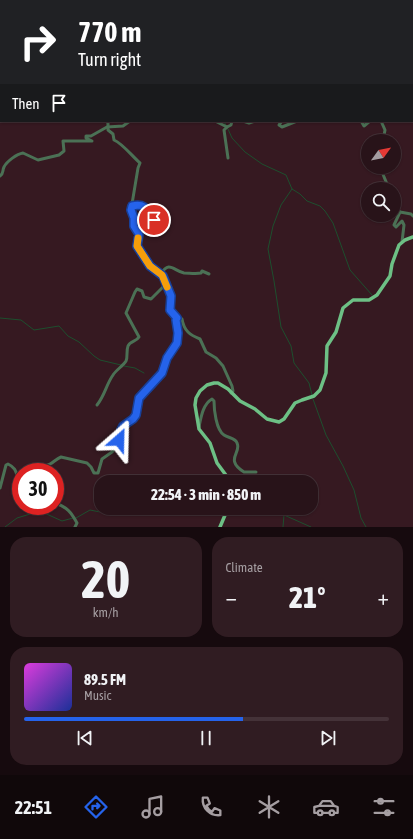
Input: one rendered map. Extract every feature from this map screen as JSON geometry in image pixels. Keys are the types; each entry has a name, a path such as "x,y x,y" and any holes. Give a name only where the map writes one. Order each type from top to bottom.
{"main road":[{"path":"225,475 216,463 210,443 199,429 195,405 197,397 203,387 218,383 228,389 240,401 255,409 267,419 279,422 286,417 298,401 318,393 323,384 326,367 327,346 336,332 343,308 353,300 369,300 377,295 390,276 399,245 408,238 413,237"},
{"path":"220,527 225,515"}],"street":[{"path":"107,122 108,130 112,133 114,140 122,145 133,158 140,163 131,210 134,218 134,226 139,234 137,246 150,266 161,274 172,299 170,310 177,318 181,318 183,325 189,334 200,339 206,352 216,358 221,364 232,386 233,391 231,393"},
{"path":"0,176 5,165 16,155 25,153 38,160 57,156 64,151 63,141 92,141 86,138 86,136 91,136 108,127 122,126 128,122"},
{"path":"217,122 228,127"},
{"path":"228,158 224,130 231,125 232,122"},
{"path":"281,122 279,125 282,127 294,122"},
{"path":"362,122 364,126 369,122"},
{"path":"382,122 385,134"},
{"path":"132,206 139,204 149,210 154,220 159,223 167,223"},
{"path":"401,212 411,214 413,216"},
{"path":"395,222 394,224 396,227 400,222"},
{"path":"401,222 403,222 404,228 402,242"},
{"path":"161,274 165,269 170,267 174,267 184,273 201,274 202,271 209,274"},
{"path":"97,405 105,394 113,375 125,362 128,346 131,342 137,341 139,337 126,313 135,292 137,289 142,291 144,298 151,299 166,284"},
{"path":"51,463 61,457 87,463 94,473 98,473 104,456 112,452 118,444 123,426 136,415 139,398 162,373 167,358 178,339 177,318"},
{"path":"199,429 203,411 212,399 214,401 214,411 220,432 237,443 238,446 234,459 236,464 244,472 256,472"},
{"path":"0,488 6,465 8,464 12,467"},
{"path":"64,506 72,513 77,522 75,527"}],"waterway":[{"path":"224,122 226,126"},
{"path":"228,129 232,138 245,152 262,164 286,175 292,189 307,201 320,206 325,211 333,223 350,270 372,295"},
{"path":"292,189 281,205 273,226 268,249 281,327 291,346 294,363 309,383 312,395"},
{"path":"0,318 21,320 34,330 59,326 68,336 79,342 100,360 121,365"},
{"path":"124,366 135,368 144,373"},
{"path":"313,399 326,435 354,490 361,518 366,527"},
{"path":"76,518 90,510 94,511"},
{"path":"5,527 17,518 40,511 62,521 73,518"},
{"path":"283,527 284,515"},
{"path":"284,515 311,527"}],"slow traffic":[{"path":"138,238 137,246 150,266 163,276 167,287"}],"route":[{"path":"119,440 123,426 136,415 139,398 162,373 167,358 178,339 177,318 170,312 169,308 172,299 163,276 150,266 137,246 139,234 134,226 134,218 131,213 132,206 139,204 149,210 150,215 154,220"}]}
